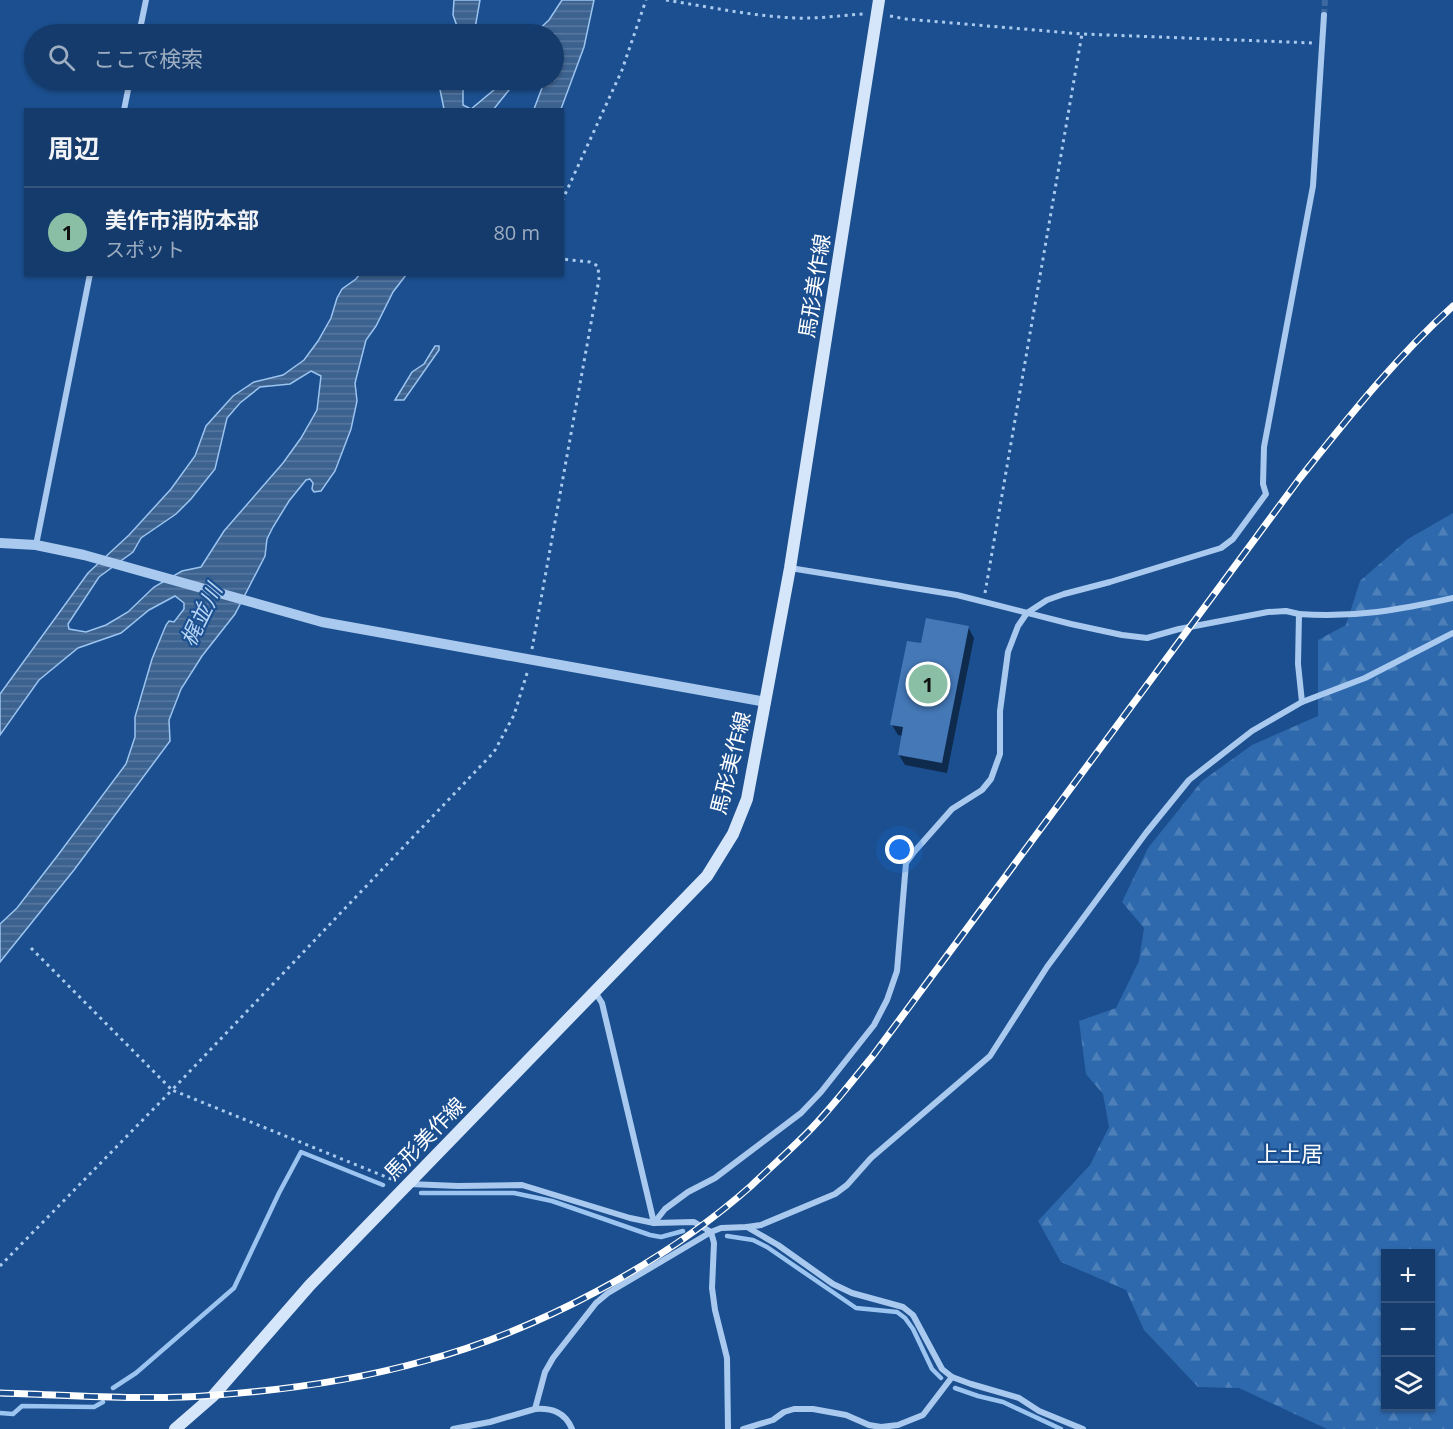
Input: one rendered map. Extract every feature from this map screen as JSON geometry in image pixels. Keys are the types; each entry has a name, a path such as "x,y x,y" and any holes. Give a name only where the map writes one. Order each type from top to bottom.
{"main road":[{"name":"馬形美作線","path":"175,1429 213,1396 310,1285 707,876 733,834 747,799 790,568 879,0"}],"street":[{"path":"141,24 146,0"},
{"path":"654,1223 665,1209 688,1192 715,1178 801,1113 821,1092 874,1025 887,1000 897,971 906,863 952,809 982,790 991,779 1000,754 1000,711 1008,652 1018,626 1027,613 1047,600 1064,594 1221,548 1233,539 1266,494 1263,484 1264,447 1313,186 1324,15"},
{"path":"124,108 128,90"},
{"path":"36,545 90,276"},
{"path":"0,543 36,545 84,555 322,622 766,702"},
{"path":"790,568 984,600 1027,613 1122,635 1147,638 1179,629 1268,612 1286,611 1335,616 1366,614 1401,610 1453,598"},
{"path":"1299,614 1298,664 1302,702"},
{"path":"535,1409 545,1372 553,1358 596,1303 608,1293 711,1232 721,1228 761,1225 835,1194 847,1185 871,1158 990,1056 1047,967 1146,833 1189,780 1252,730 1284,711 1365,678 1453,633"},
{"path":"595,992 602,1003 654,1223"},
{"path":"408,1184 522,1185 630,1218 654,1223 694,1222 711,1232 714,1243 712,1288 727,1358 728,1429"},
{"path":"747,1227 778,1245 833,1284 852,1293 903,1307 913,1315 942,1369 952,1377 1019,1398 1039,1411 1083,1429"},
{"path":"743,1429 773,1420 784,1412 795,1409 813,1409 846,1416 880,1427 898,1425 922,1414 952,1377"},
{"path":"453,1429 490,1422 535,1409 548,1408 561,1413 572,1429"}],"path":[{"path":"564,197 622,70 646,0"},
{"path":"666,0 740,13 794,18 877,14 906,19 1082,34 1322,44"},
{"path":"984,600 1082,34"},
{"path":"0,1266 172,1090 494,752 514,715 530,660 599,279 598,266 590,262 564,259"},
{"path":"31,948 172,1090 389,1179 408,1184"}],"green space":[{"path":"1453,513 1453,1429 1327,1429 1239,1388 1198,1387 1144,1330 1126,1290 1061,1262 1038,1221 1090,1165 1109,1127 1103,1094 1086,1074 1079,1021 1116,1008 1139,961 1144,928 1122,902 1148,848 1202,781 1252,745 1318,716 1318,640 1346,625 1360,581 1408,539"}],"water":[{"path":"454,0 480,0 476,24 456,24 453,15"},
{"path":"562,0 594,0 584,47 561,108 534,108 541,90 564,90 564,24 545,24"},
{"path":"440,90 463,90 463,105 469,108 444,108"},
{"path":"494,90 509,90 495,108 472,108"},
{"name":"梶並川","path":"358,276 405,276 393,292 376,326 366,340 355,383 357,401 351,429 335,471 321,491 314,492 313,483 310,479 306,480 289,501 267,539 265,556 235,614 202,656 181,689 169,720 170,741 74,870 0,962 0,924 17,908 126,764 135,737 135,717 152,659 166,625 169,621 174,622 184,609 184,603 175,596 149,610 121,633 78,648 39,680 0,735 0,694 88,573 129,535 171,489 195,456 206,426 233,396 254,382 283,375 304,360 331,318 342,289","holes":["311,371 321,376 317,410 283,463 224,531 201,567 182,571 154,587 128,612 106,625 86,632 69,629 68,624 99,577 133,552 141,538 176,514 215,469 227,418 240,403 260,387 290,384"]},
{"path":"435,346 439,346 439,350 404,400 395,400 412,372 424,364"}],"building":[{"path":"926,618 969,626 942,763 898,755 903,727 890,725 907,641 921,643"}],"waterway":[{"path":"113,1388 136,1373 234,1288 301,1152 383,1185"},
{"path":"421,1193 514,1193 552,1201 650,1235 661,1237 683,1231"},
{"path":"727,1236 753,1240 767,1247 856,1308 897,1312 913,1329 932,1369 941,1378"},
{"path":"955,1388 1003,1402 1061,1429"},
{"path":"0,1413 13,1414 22,1406 94,1407 103,1402"}],"tunnel":[{"path":"1324,15 1325,0"}],"railway":[{"path":"0,1393 189,1397 295,1387 398,1368 467,1348 554,1313 639,1267 679,1242 717,1214 751,1186 808,1132 872,1057 1300,478 1392,367 1453,306"}],"place":[{"name":"美作市消防本部","path":"928,684"}],"district":[{"name":"上土居","path":"1290,1154"}]}
